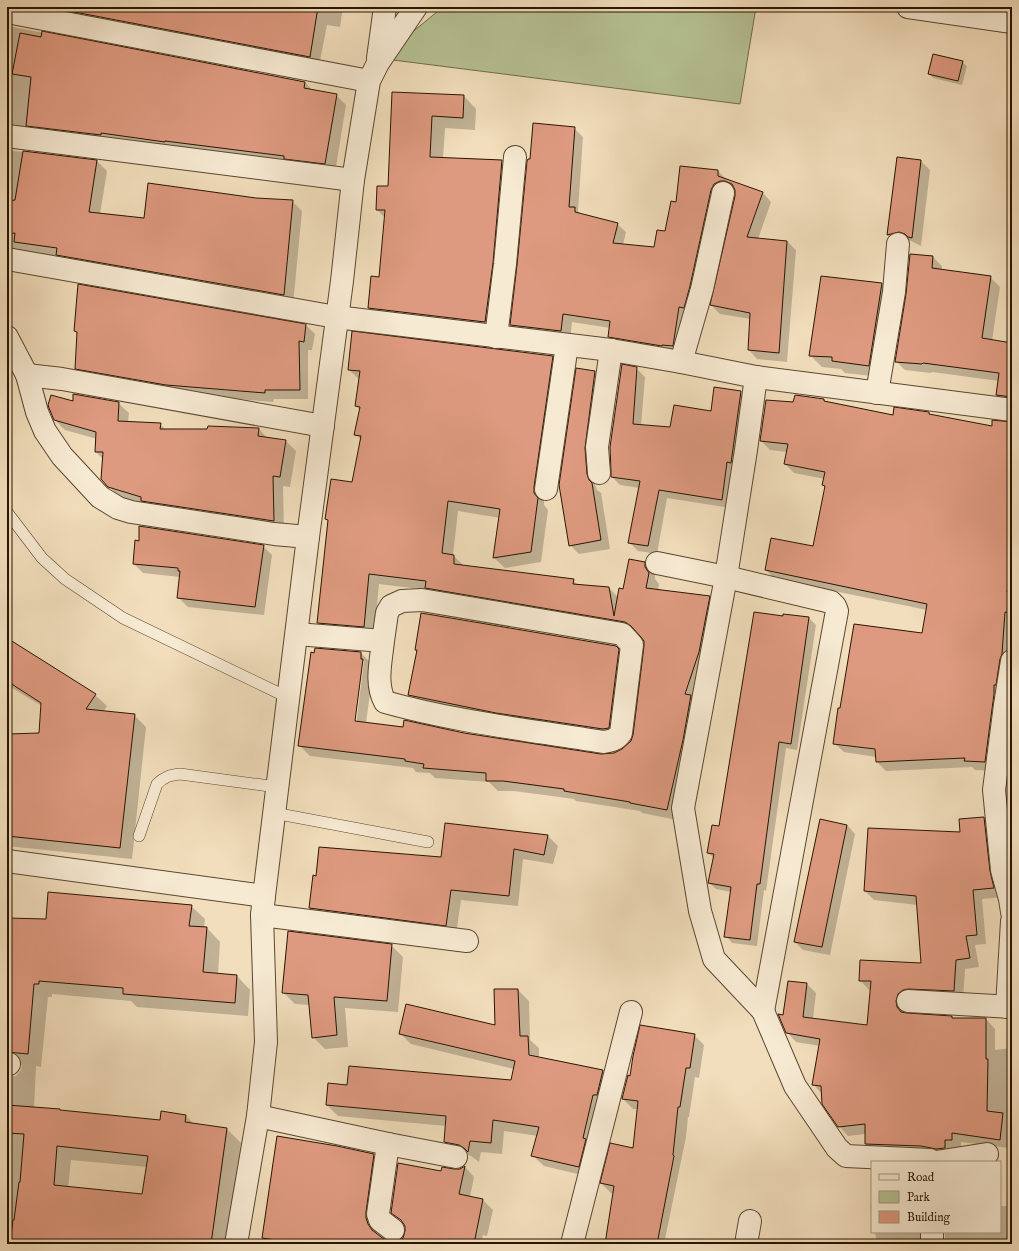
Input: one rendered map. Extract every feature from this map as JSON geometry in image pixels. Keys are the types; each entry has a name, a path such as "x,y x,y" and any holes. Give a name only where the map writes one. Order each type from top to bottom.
{"street":[{"path":"236,1244 258,1116 266,1042 263,906 277,787 336,317 342,281 352,180 374,72 385,7"},
{"path":"374,72 416,7"},
{"path":"908,7 1012,22"},
{"path":"7,12 374,72"},
{"path":"7,136 352,180"},
{"path":"496,337 505,264 515,157"},
{"path":"681,362 702,289 724,193"},
{"path":"877,392 894,292 898,244"},
{"path":"7,259 336,317 611,350 756,377 1012,410"},
{"path":"7,337 27,375 37,412 45,431 62,456 91,488 108,503 131,512 274,534 308,537"},
{"path":"546,489 567,345"},
{"path":"599,473 597,447 611,350"},
{"path":"27,375 62,379 323,426"},
{"path":"756,377 726,576 682,808 700,910 714,959 763,1011 795,1086 837,1148 846,1156 932,1161"},
{"path":"657,563 726,576 831,602 837,611 763,1011"},
{"path":"422,600 622,634 632,645 621,733 618,738 603,742 479,722 406,708 385,702 379,683 383,641 387,614 391,606 402,601 422,600"},
{"path":"297,634 383,641"},
{"path":"1012,661 994,790 1002,870 1012,912"},
{"path":"7,861 467,941"},
{"path":"908,1001 1009,1007 1012,921"},
{"path":"572,1244 631,1012"},
{"path":"258,1116 456,1157"},
{"path":"388,1144 378,1214 380,1220 393,1230"},
{"path":"940,1161 986,1154"},
{"path":"746,1244 750,1221"},
{"path":"932,1233 932,1244"}],"lane":[{"path":"7,512 42,558 65,579 123,618 289,698"},
{"path":"139,836 157,784 163,778 171,775 180,774 277,787"},
{"path":"274,813 428,842"}],"green space":[{"path":"443,7 756,7 740,104 393,60 410,34"}],"building":[{"path":"48,7 318,7 310,57"},
{"path":"42,31 305,82 304,88 337,94 325,164 284,159 284,156 101,133 101,135 26,126 31,77 12,74 20,33 41,37"},
{"path":"933,54 963,61 958,81 928,74"},
{"path":"392,92 464,95 463,118 432,116 430,157 502,160 493,263 485,322 368,308 371,276 379,277 385,210 376,210 377,186 388,186"},
{"path":"533,123 575,127 569,207 575,207 575,212 618,223 613,243 654,247 657,230 665,231 671,201 676,202 680,166 718,170 718,176 763,192 747,237 787,241 779,353 748,350 750,313 710,305 735,196 735,190 732,184 725,181 720,181 714,184 711,190 684,308 679,307 673,346 662,346 608,337 610,321 563,314 561,331 510,325 527,161 530,159"},
{"path":"23,151 97,160 89,212 144,218 148,183 256,198 293,200 284,295 56,255 57,248 14,242 15,233 7,234 7,201 15,200"},
{"path":"897,157 921,160 912,238 899,232 887,235"},
{"path":"910,254 933,256 932,268 991,276 982,338 1012,343 1012,397 996,395 999,373 923,363 895,362 906,294"},
{"path":"821,276 882,283 869,366 832,361 832,357 809,356"},
{"path":"78,284 306,324 304,342 299,341 300,390 265,390 265,393 166,385 75,369 77,332 74,331"},
{"path":"352,331 553,356 534,487 534,493 538,498 531,552 493,558 500,509 448,501 442,553 454,555 454,564 574,579 573,584 609,587 614,616 619,588 623,589 629,559 645,562 645,567 649,573 646,588 710,596 699,652 685,694 691,695 683,740 667,810 564,791 564,789 503,781 486,781 486,773 423,768 424,764 405,761 405,759 298,746 311,652 314,653 315,648 361,652 361,659 363,659 355,721 403,727 404,720 464,733 601,754 614,753 622,749 631,741 633,735 644,641 631,626 625,622 425,588 426,581 369,574 364,627 317,623 328,520 325,519 331,479 352,482 361,436 354,435 360,407 355,406 360,371 348,370"},
{"path":"622,364 637,367 633,424 670,427 674,405 711,411 714,387 741,391 731,463 727,462 722,500 659,490 648,546 628,543 640,481 611,477 610,447"},
{"path":"576,368 595,371 585,448 587,474 592,483 601,540 569,546 559,485"},
{"path":"73,394 119,402 118,421 161,423 160,429 207,429 208,426 259,428 258,436 286,440 280,477 273,476 274,521 141,501 141,497 108,487 101,479 103,452 95,452 96,432 54,420 49,408 48,405 51,395 73,401"},
{"path":"795,395 824,399 824,401 893,415 894,407 929,412 929,414 992,426 992,420 1012,422 1012,535 1008,558 1012,558 1012,563 1007,592 1012,592 1012,613 1005,612 1002,654 996,685 994,685 985,762 964,761 965,758 876,762 875,749 833,744 838,708 840,708 854,624 922,633 927,604 765,570 771,538 813,546 825,486 822,485 825,472 784,464 788,444 760,441 766,400 793,402"},
{"path":"139,526 264,545 255,607 177,598 180,571 178,571 178,568 133,564 135,540 139,541"},
{"path":"754,612 783,616 783,614 809,617 791,744 779,742 760,884 757,884 750,940 724,937 731,887 708,883 714,854 707,853 712,825 719,826"},
{"path":"421,613 616,646 619,649 609,728 603,729 496,713 408,695 417,650 415,650"},
{"path":"7,638 96,694 86,709 135,714 120,848 7,836 7,734 39,733 41,703 7,681"},
{"path":"984,817 990,871 994,888 973,890 977,935 966,936 970,958 956,960 954,991 908,989 903,990 898,994 896,1001 897,1007 901,1012 952,1016 952,1018 986,1018 986,1059 988,1059 987,1111 1003,1113 1000,1140 952,1133 952,1140 945,1140 945,1148 936,1149 921,1146 865,1144 865,1124 838,1127 822,1104 821,1086 812,1085 820,1039 786,1033 778,1014 783,1015 788,981 807,983 803,1017 867,1025 871,981 859,981 860,960 921,963 916,896 864,891 868,828 960,832 959,819"},
{"path":"820,819 847,825 822,947 794,942"},
{"path":"445,823 548,835 544,855 514,849 509,896 451,890 446,926 309,908 313,875 316,876 319,847 441,857"},
{"path":"48,892 192,905 189,926 207,927 203,972 237,975 235,1003 123,994 123,988 39,981 39,984 34,984 28,1054 7,1052 7,918 46,919"},
{"path":"288,931 392,944 387,1001 334,997 337,1035 312,1038 308,995 282,993"},
{"path":"494,989 518,989 520,1036 528,1036 529,1055 603,1070 597,1095 593,1095 583,1138 586,1139 579,1167 531,1156 539,1127 493,1120 491,1143 470,1141 468,1152 459,1145 444,1142 446,1116 326,1105 328,1083 347,1085 349,1066 511,1080 515,1061 399,1034 406,1004 495,1025"},
{"path":"640,1025 695,1034 690,1068 686,1068 680,1107 678,1107 674,1156 657,1244 605,1244 614,1186 600,1183 610,1143 633,1148 638,1101 622,1099 628,1075 630,1076"},
{"path":"7,1105 160,1120 161,1111 186,1115 185,1122 227,1128 211,1244 10,1244 20,1182 24,1134 7,1133","holes":["57,1146 148,1156 142,1194 54,1185"]},
{"path":"277,1136 374,1154 366,1218 372,1230 385,1240 391,1242 397,1242 403,1238 405,1231 405,1226 401,1220 391,1213 398,1163 441,1171 442,1167 460,1169 465,1166 459,1194 483,1199 474,1244 301,1244 262,1238"}]}
